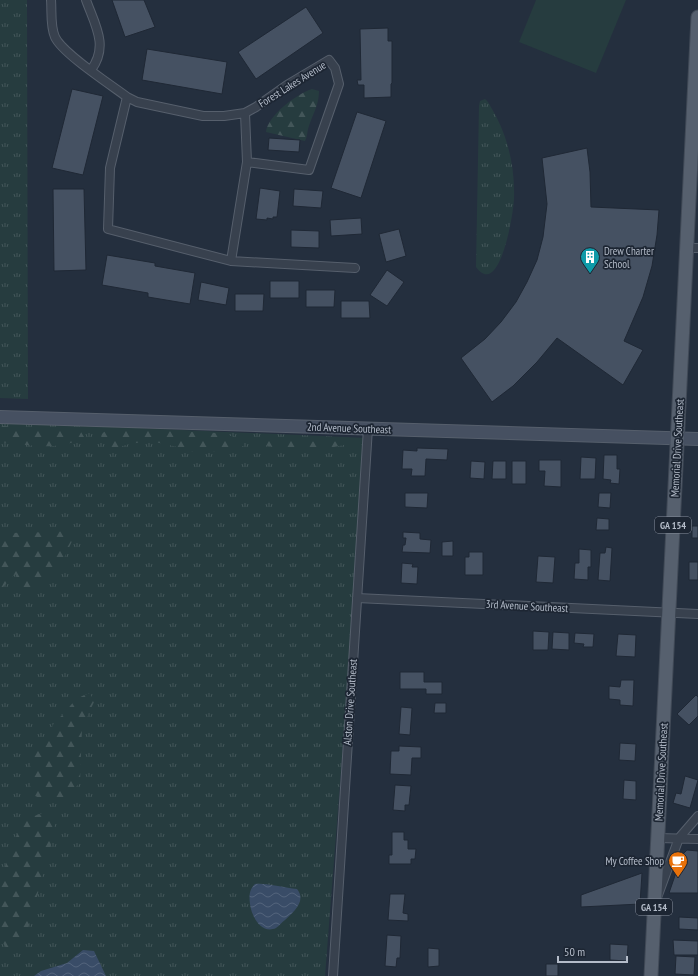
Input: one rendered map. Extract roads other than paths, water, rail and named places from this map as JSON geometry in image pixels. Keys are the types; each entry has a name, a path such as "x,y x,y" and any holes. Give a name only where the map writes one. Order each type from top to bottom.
{"main road":[{"name":"Memorial Drive Southeast","path":"651,976 677,438 692,248 698,17"}],"street":[{"name":"Forest Lakes Avenue","path":"51,0 54,36 60,45 72,56 127,97 137,102 203,116 224,116 245,112 256,107 287,85 329,60 335,68 338,84 309,170 247,162"},
{"path":"86,0 100,40 101,49 97,62 91,70"},
{"path":"127,97 110,168 108,229 231,261 355,268"},
{"name":"Forest Lakes Avenue","path":"231,261 247,162 245,112"},
{"name":"2nd Avenue Southeast","path":"0,417 698,439"},
{"name":"Alston Drive Southeast","path":"333,976 368,428"},
{"name":"3rd Avenue Southeast","path":"357,598 698,614"},
{"path":"655,905 679,838 698,816"},
{"path":"658,838 698,839"}],"water":[{"path":"255,884 297,889 300,893 300,902 298,906 276,928 266,929 261,926 252,913 250,893"},
{"path":"83,950 94,951 106,976 34,976 41,971 67,963"}],"place":[{"name":"Drew Charter School","path":"590,274"},
{"name":"My Coffee Shop","path":"678,878"}]}
